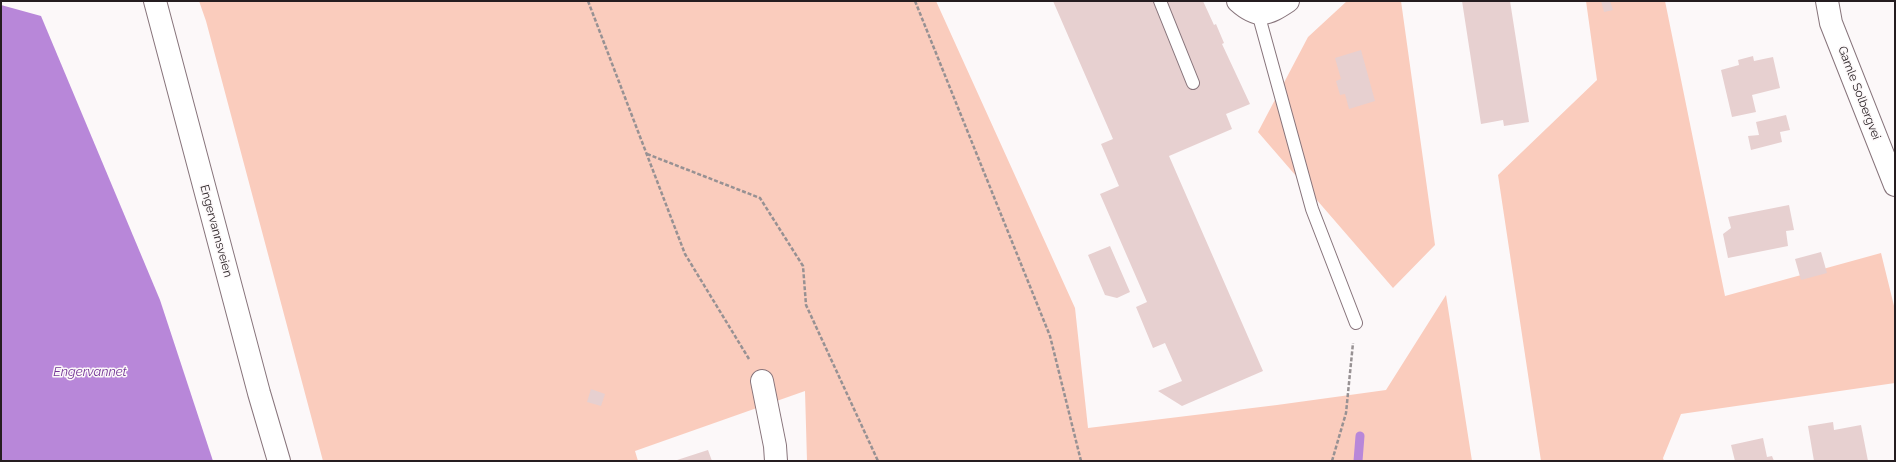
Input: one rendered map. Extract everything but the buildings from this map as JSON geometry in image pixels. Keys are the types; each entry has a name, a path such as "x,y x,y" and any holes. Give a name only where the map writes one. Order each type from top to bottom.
{"main road":[{"name":"Engervannsveien","path":"155,1 256,386 279,461"},
{"path":"1238,1 1247,9 1258,13 1271,13 1288,1"},
{"name":"Gamle Solbergvei","path":"1827,1 1831,23 1895,185"},
{"path":"762,381 775,446 776,461"}],"lane":[{"path":"1160,1 1193,83"},
{"path":"1258,13 1312,209 1356,323"}],"path":[{"path":"588,1 685,254 762,381"},
{"path":"915,1 1050,336 1081,461"},
{"path":"646,154 760,198 803,266 806,304 878,461"},
{"path":"1332,461 1346,413 1356,323"}],"shaded area":[{"path":"199,1 936,1 1075,308 1088,428 1386,390 1446,295 1472,461 807,461 805,391 635,451 638,461 323,461 206,21"},
{"path":"1347,1 1401,1 1435,245 1393,288 1258,132 1308,37"},
{"path":"1586,1 1665,1 1725,296 1881,253 1895,310 1895,383 1681,414 1663,458 1664,461 1541,461 1498,175 1597,80"}],"water":[{"name":"Engervannet","path":"1,5 41,16 160,300 213,461 1,461"}],"waterway":[{"path":"1358,461 1360,436"}]}
